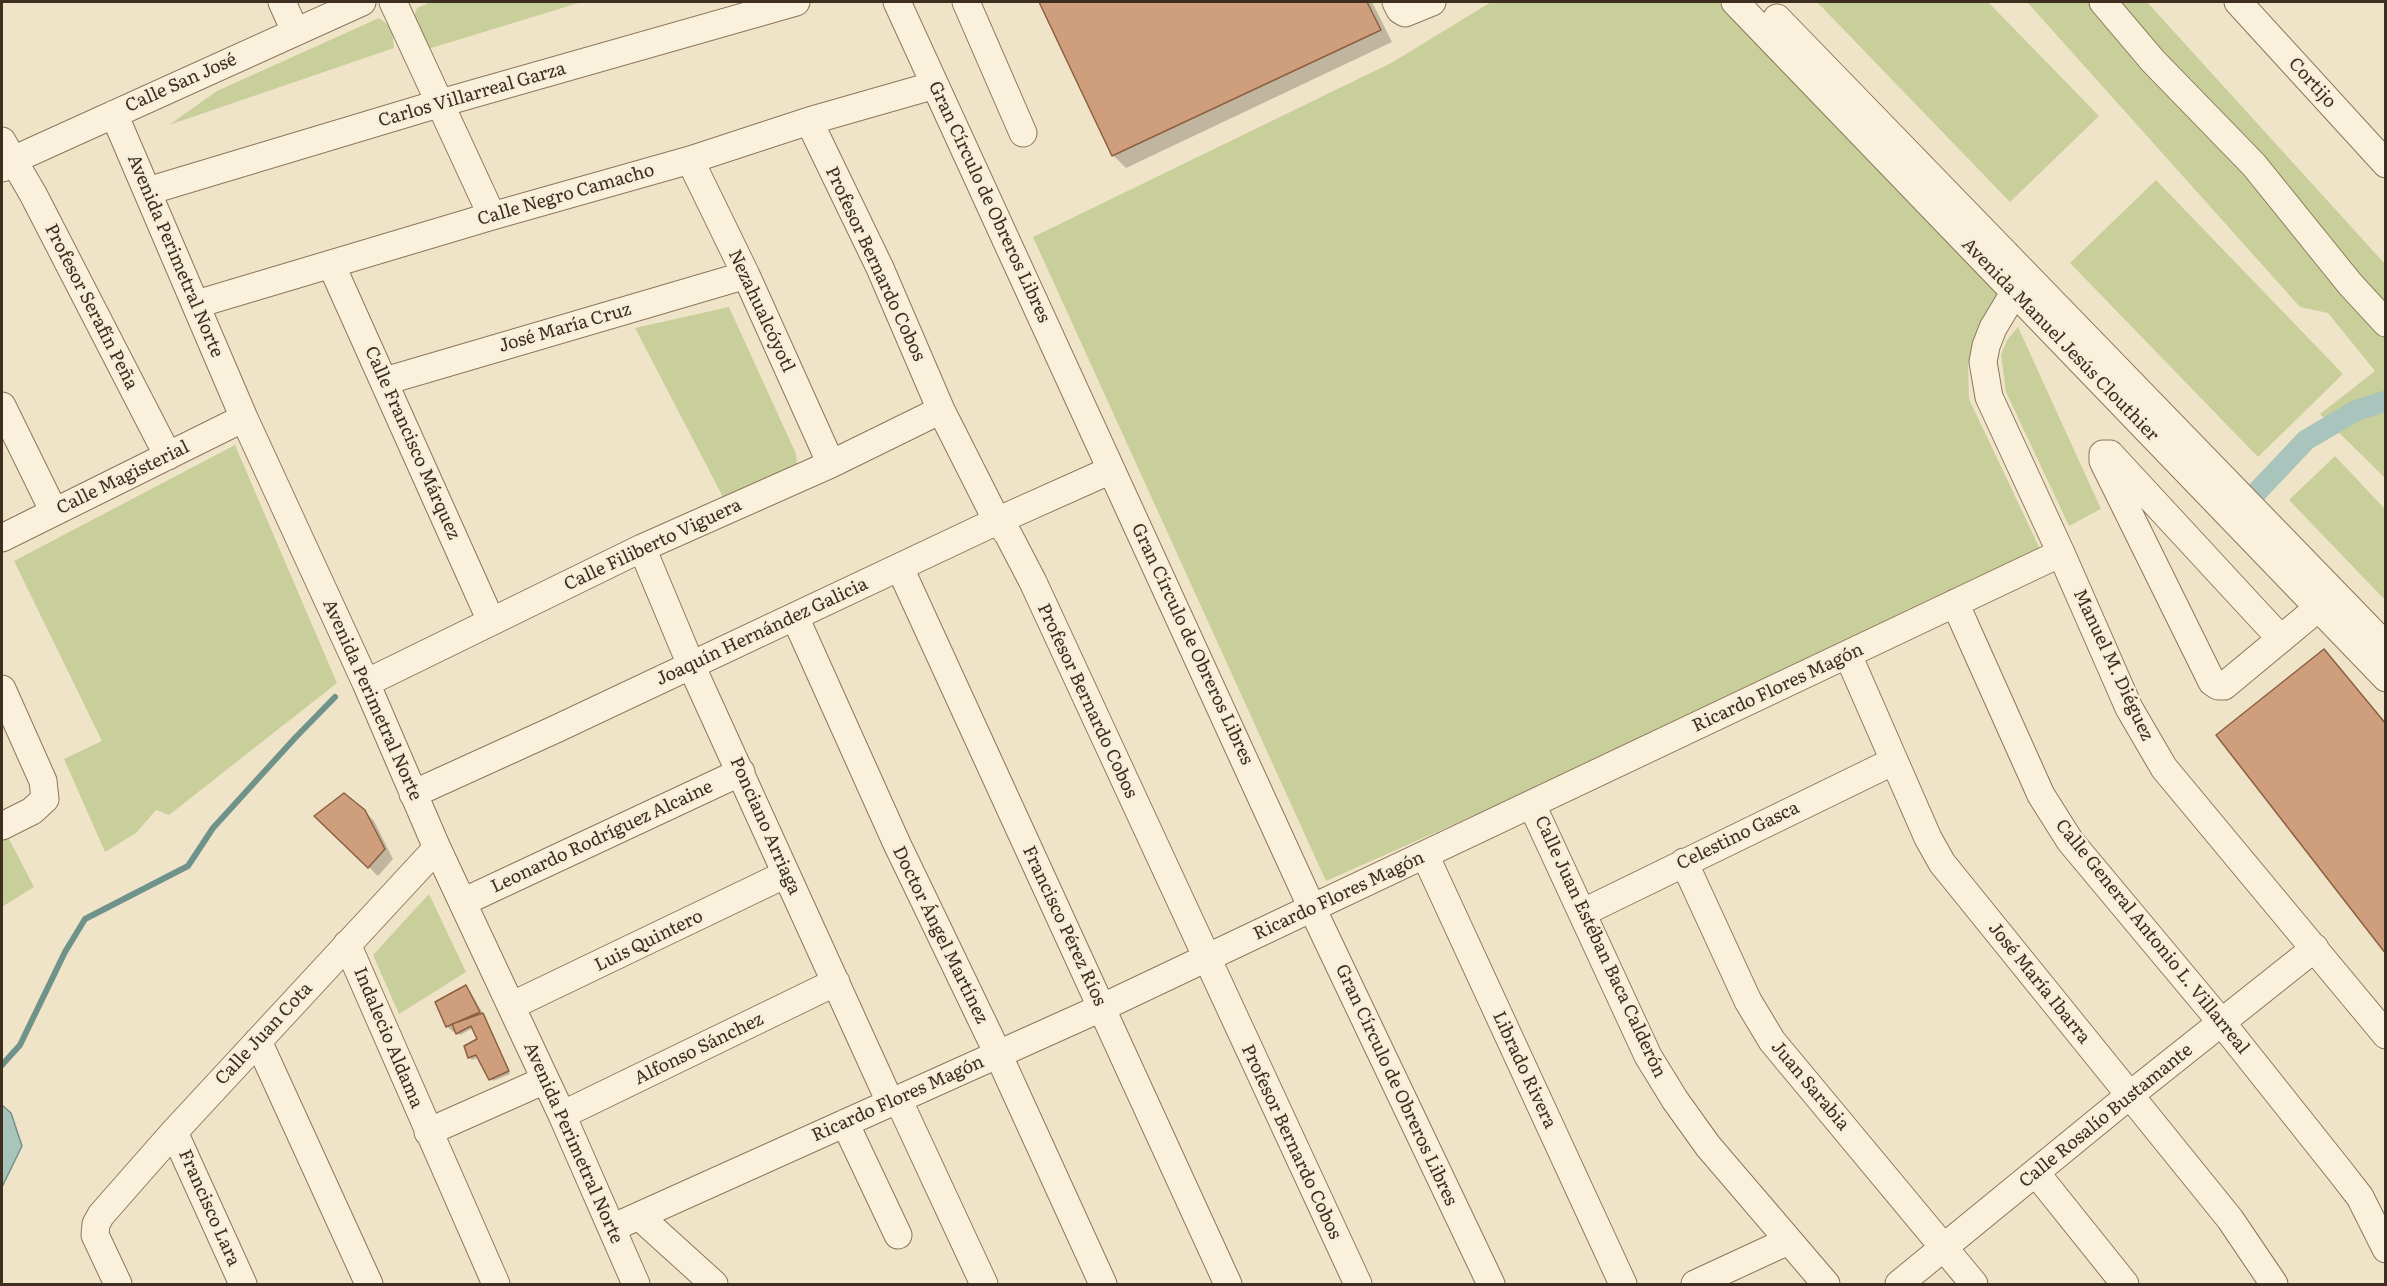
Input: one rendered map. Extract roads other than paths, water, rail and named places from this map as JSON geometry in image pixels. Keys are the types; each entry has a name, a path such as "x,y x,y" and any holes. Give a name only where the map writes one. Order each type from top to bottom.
{"street":[{"path":"282,2 295,31"},
{"name":"Calle San José","path":"5,156 114,114 362,2"},
{"path":"393,2 492,216"},
{"name":"Carlos Villarreal Garza","path":"148,191 796,2"},
{"name":"Gran Círculo de Obreros Libres","path":"897,2 1312,908 1491,1284"},
{"path":"966,2 1023,133"},
{"path":"1396,2 1400,10 1405,13 1432,2"},
{"name":"Avenida Manuel Jesús Clouthier","path":"1735,2 2022,287 2326,601 2385,678"},
{"name":"Avenida Manuel Jesús Clouthier","path":"1761,2 2022,287"},
{"path":"2103,2 2153,61 2254,165 2350,284 2385,323"},
{"name":"Cortijo","path":"2238,2 2385,164"},
{"name":"Calle Negro Camacho","path":"196,304 935,86"},
{"name":"Avenida Perimetral Norte","path":"114,114 244,418 366,683 437,848 562,1115 636,1284"},
{"name":"Profesor Bernardo Cobos","path":"809,122 880,268 941,410 997,521 1008,534 1033,582 1358,1284"},
{"name":"Profesor Serafín Peña","path":"5,156 168,456"},
{"name":"Nezahualcóyotl","path":"690,160 746,275 831,464"},
{"name":"Calle Francisco Márquez","path":"332,264 491,621"},
{"name":"José María Cruz","path":"385,381 746,275"},
{"name":"Manuel M. Diéguez","path":"2022,287 1993,328 1986,346 1983,362 1989,398 2061,553 2129,708 2164,768 2385,1035"},
{"path":"2,406 54,512"},
{"name":"Calle Filiberto Viguera","path":"366,683 642,548 831,464 941,410"},
{"name":"Calle Magisterial","path":"2,538 244,418"},
{"path":"2281,639 2110,454 2103,454 2103,461 2212,682 2224,686 2281,639 2326,601"},
{"name":"Joaquín Hernández Galicia","path":"413,794 997,521 1112,470"},
{"name":"Ponciano Arriaga","path":"642,548 691,665 836,982 984,1284"},
{"name":"Ricardo Flores Magón","path":"612,1228 640,1218 894,1100 1101,1008 2061,553"},
{"name":"Francisco Pérez Ríos","path":"900,568 1228,1284"},
{"name":"Avenida Manuel Jesús Clouthier","path":"2326,601 2385,646"},
{"name":"Calle General Antonio L. Villarreal","path":"1955,603 2054,818 2070,841 2222,1023 2360,1197 2385,1249"},
{"name":"Doctor Ángel Martínez","path":"795,617 897,843 998,1054 1103,1284"},
{"name":"José María Ibarra","path":"1848,655 1928,838 1942,863 2230,1219 2274,1284"},
{"path":"2,688 43,781 45,799 32,811 2,826"},
{"name":"Celestino Gasca","path":"1584,912 1894,761"},
{"name":"Leonardo Rodríguez Alcaine","path":"463,902 741,772"},
{"name":"Calle Juan Estéban Baca Calderón","path":"1533,805 1648,1056 1675,1100 1708,1146 1826,1284"},
{"name":"Calle Juan Cota","path":"118,1284 95,1235 96,1224 101,1215 174,1132 437,848"},
{"name":"Librado Rivera","path":"1425,855 1623,1284"},
{"name":"Juan Sarabia","path":"1684,862 1759,1022 1772,1041 1974,1284"},
{"name":"Luis Quintero","path":"511,1006 786,874"},
{"name":"Indalecio Aldama","path":"347,944 496,1284"},
{"name":"Calle Rosalío Bustamante","path":"1899,1284 2130,1095 2315,948"},
{"name":"Alfonso Sánchez","path":"562,1115 836,982"},
{"path":"258,1041 369,1284"},
{"path":"428,1132 545,1080"},
{"path":"845,1123 898,1235"},
{"name":"Francisco Lara","path":"174,1132 243,1284"},
{"path":"2036,1173 2125,1284"},
{"path":"640,1218 714,1284"},
{"path":"1695,1284 1788,1241"}],"water":[{"path":"2,1105 11,1113 22,1146 2,1187"}],"waterway":[{"path":"2255,494 2306,440 2357,410 2386,401"},
{"path":"2,1065 20,1045 65,952 85,919 188,866 213,828 335,697"}]}
